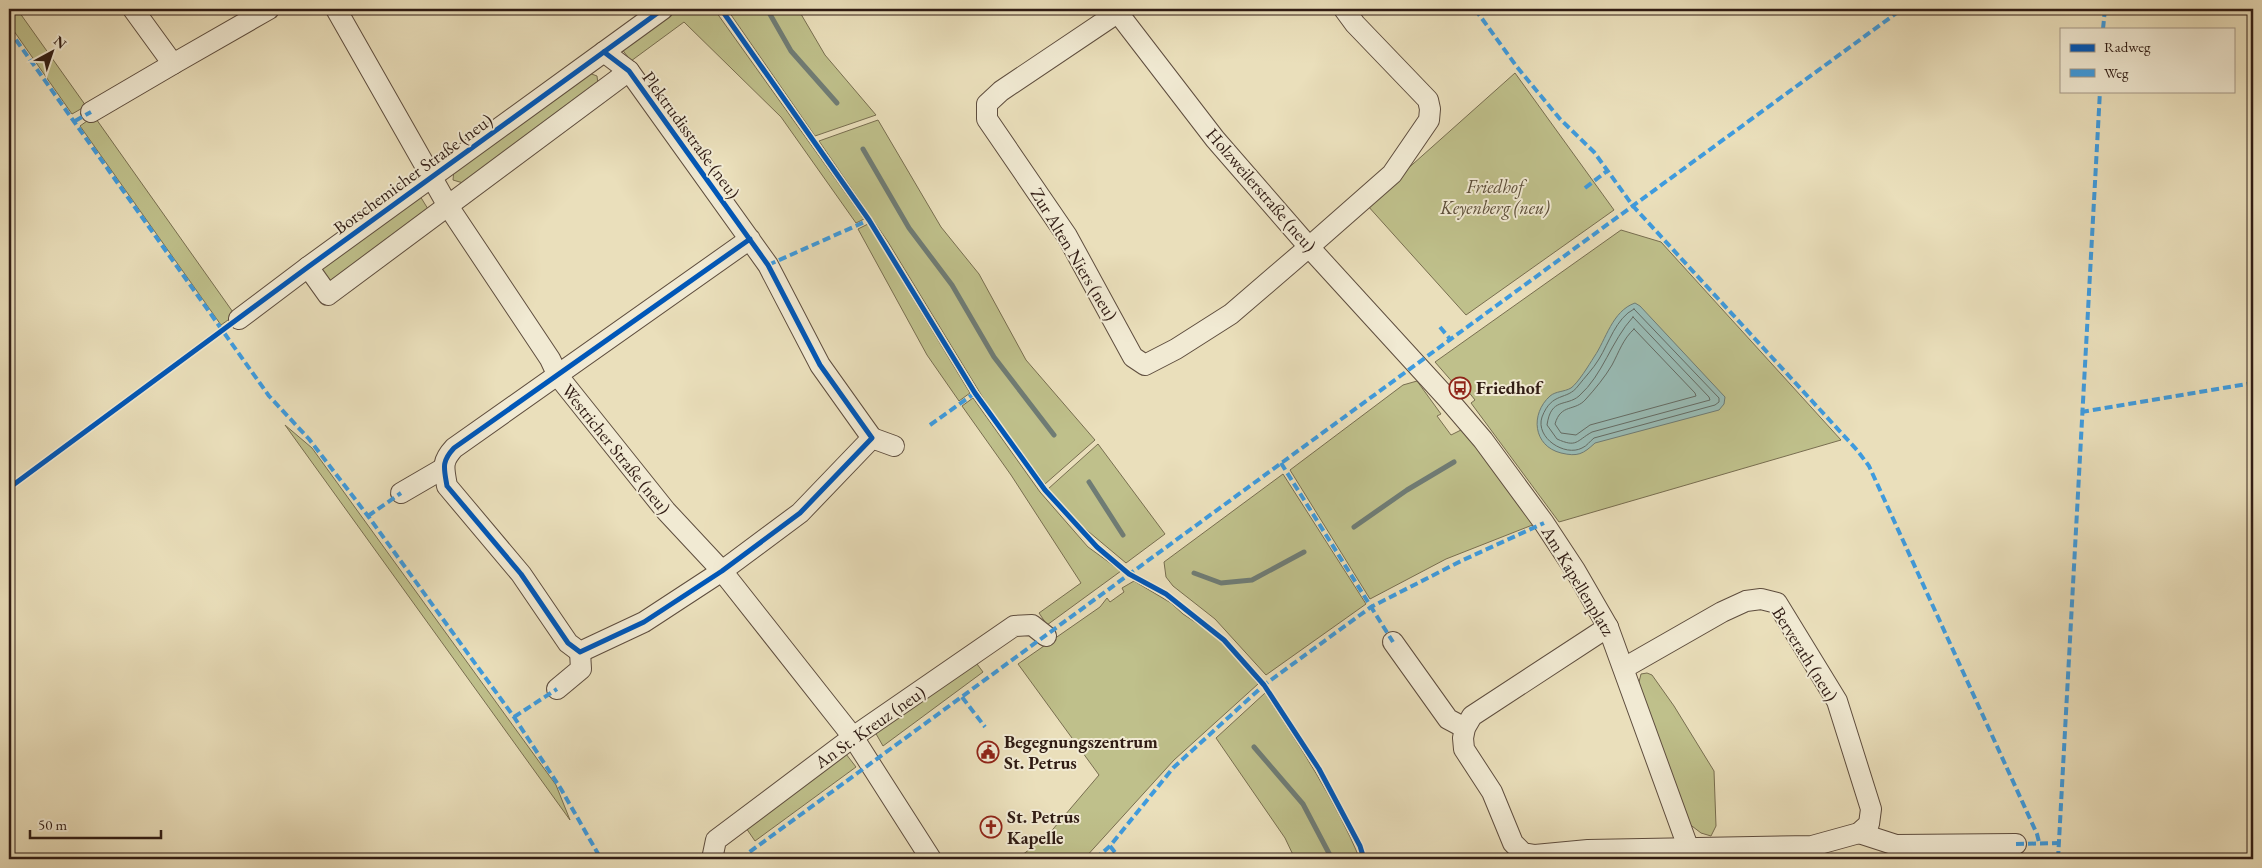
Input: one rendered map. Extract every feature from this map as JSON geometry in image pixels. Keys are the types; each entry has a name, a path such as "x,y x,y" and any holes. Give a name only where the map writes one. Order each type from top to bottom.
{"street":[{"path":"133,9 173,64"},
{"path":"91,112 269,9"},
{"name":"Westricher Straße (neu)","path":"336,9 430,178 550,359 558,376 666,511 722,571 853,737 931,859"},
{"name":"Borschemicher Straße (neu)","path":"239,319 663,9"},
{"path":"1309,247 1392,174 1429,120 1430,115 1428,100 1344,9"},
{"name":"Holzweilerstraße (neu)","path":"1119,10 1215,139 1309,247 1417,362"},
{"name":"Zur Alten Niers (neu)","path":"1119,10 1001,90 987,104 987,119 1067,236 1133,357 1144,365 1176,349 1231,314 1309,247"},
{"name":"Plektrudisstraße (neu)","path":"604,52 629,71 750,239 768,265 820,365 872,438"},
{"path":"308,267 328,295 629,71"},
{"path":"557,689 581,669 580,652 568,643 521,574 448,486 444,468 446,458 454,448 750,239"},
{"name":"Am Kapellenplatz","path":"1417,362 1483,440 1544,523 1575,570 1608,627 1690,853"},
{"path":"580,652 644,622 722,571 800,513 872,438 894,446"},
{"path":"401,493 444,468"},
{"name":"Berverath (neu)","path":"1624,668 1722,612 1746,601 1761,599 1777,603 1837,702 1870,810 1868,824 1859,833"},
{"name":"An St. Kreuz (neu)","path":"712,859 716,840 853,737 1014,626 1032,625 1046,636"},
{"path":"1608,627 1472,716 1465,728 1463,738 1464,749 1492,792 1513,843 1521,856 1588,850 1690,853 1812,846 1859,833 1896,845 2016,844"},
{"path":"1393,642 1448,720 1465,728"}],"green space":[{"path":"9,9 17,9 86,106 72,114 9,24"},
{"path":"675,9 714,9 864,219 856,223 781,117 684,22 631,61 621,48"},
{"path":"727,9 798,9 825,55 876,115 815,136"},
{"path":"589,73 597,76 598,84 463,183 453,180 454,169"},
{"name":"Friedhof Keyenberg (neu)","path":"1515,73 1614,210 1466,315 1367,205"},
{"path":"94,116 235,315 221,325 80,126"},
{"path":"878,120 941,227 979,274 1026,360 1095,440 1045,484 988,406 888,242 819,141"},
{"path":"420,196 428,209 330,281 328,280 321,268"},
{"path":"868,224 970,393 959,401 927,355 858,229"},
{"path":"1621,230 1661,242 1841,440 1559,522 1471,403 1475,400 1460,381 1455,385 1435,362"},
{"path":"1417,381 1441,414 1437,416 1451,435 1463,429 1535,524 1446,559 1370,599 1290,470 1403,385"},
{"path":"973,398 1040,492 1088,547 1121,571 1047,625 1039,613 1081,583 1011,475 962,406"},
{"path":"285,425 312,448 556,785 570,820"},
{"path":"1098,444 1165,534 1126,563 1083,527 1048,489"},
{"path":"1283,474 1366,604 1266,675 1215,619 1173,586 1166,577 1164,562"},
{"path":"1134,581 1171,603 1230,649 1258,684 1174,760 1084,859 1017,859 1048,835 1099,775 1018,664 1100,607 1107,598 1110,602 1124,592 1122,588"},
{"path":"972,663 977,664 983,672 883,746 875,732"},
{"path":"1647,673 1652,675 1674,706 1714,771 1716,826 1711,836 1701,833 1688,823 1638,686 1641,674"},
{"path":"1265,693 1304,753 1340,816 1360,859 1295,859 1285,838 1216,738"},
{"path":"846,754 856,767 755,841 746,828"}],"water":[{"path":"1635,303 1640,306 1725,397 1724,404 1719,410 1595,443 1580,454 1561,453 1552,449 1540,437 1538,429 1537,420 1544,403 1552,394 1574,386 1594,357 1615,319 1627,307"}],"waterway":[{"path":"767,9 791,51 837,103"},
{"path":"863,149 909,228 952,285 994,357 1054,435"},
{"path":"1354,527 1407,490 1454,462"},
{"path":"1089,482 1123,535"},
{"path":"1194,573 1221,583 1252,580 1304,552"},
{"path":"1254,747 1303,804 1332,859"}],"marked path":[{"path":"1475,9 1517,67 1560,119 1594,152 1633,206 1857,450 1869,466 2039,842"},
{"path":"740,859 1902,9"},
{"path":"2103,28 2105,9"},
{"path":"9,30 269,396 309,439 368,516 514,717 561,789 601,859"},
{"path":"2058,859 2100,92"},
{"path":"75,121 91,112"},
{"path":"1585,188 1607,171"},
{"path":"768,265 869,220"},
{"path":"1440,327 1450,339"},
{"path":"2081,412 2253,383"},
{"path":"930,425 975,393"},
{"path":"1281,463 1393,642"},
{"path":"368,516 401,493"},
{"path":"1095,859 1110,846 1173,768 1264,685 1371,607 1461,561 1544,523"},
{"path":"514,717 557,689"},
{"path":"962,697 985,727"},
{"path":"2016,844 2059,843"},
{"path":"1110,846 1120,859"},
{"path":"921,859 929,854"}],"cycle path":[{"path":"9,488 308,267 663,9"},
{"path":"721,9 869,220 975,393 1045,490 1097,547 1129,574 1166,594 1224,640 1264,685 1319,769 1360,846 1364,859"},
{"path":"604,52 629,71 768,265 820,365 872,438 800,513 722,571 644,622 580,652 568,643 521,574 447,486 444,470 445,461 454,448 750,239"}],"place":[{"name":"Friedhof","path":"1460,388"},
{"name":"Begegnungszentrum St. Petrus","path":"988,752"},
{"name":"St. Petrus Kapelle","path":"991,827"}]}
